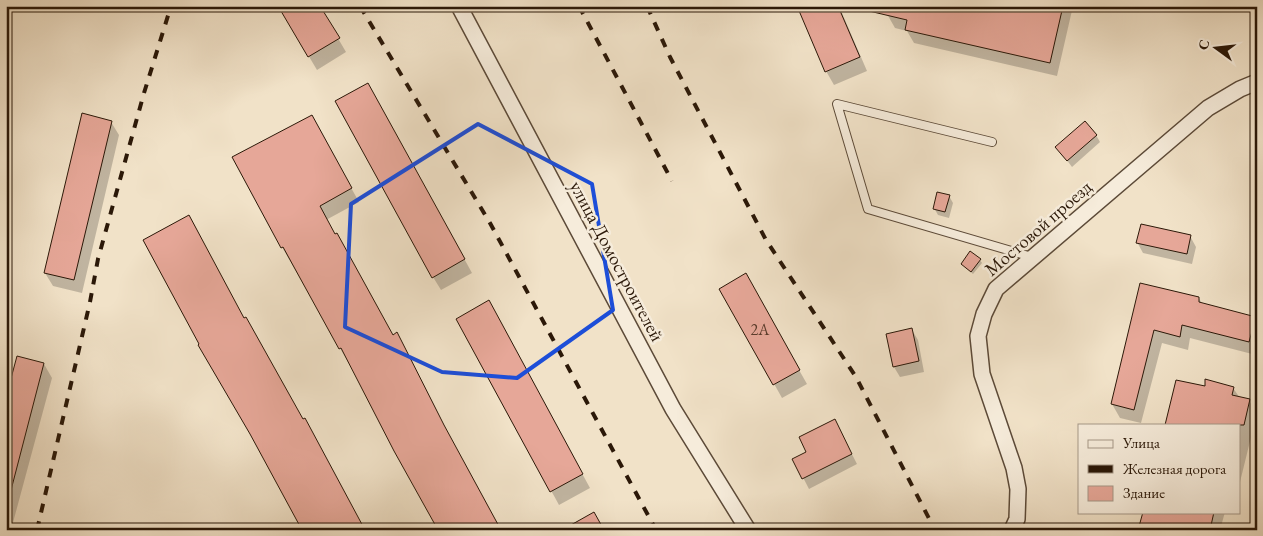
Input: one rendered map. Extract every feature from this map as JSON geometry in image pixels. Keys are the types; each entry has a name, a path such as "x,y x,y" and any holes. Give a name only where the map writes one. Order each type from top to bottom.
{"street":[{"name":"улица Домостроителей","path":"459,6 674,410 748,530"},
{"name":"Мостовой проезд","path":"1012,530 1018,519 1016,475 982,374 978,336 984,314 996,289 1208,108 1240,89 1257,82"}],"lane":[{"path":"992,142 836,104 868,209 1032,257"}],"highlighted area":[{"path":"478,124 592,184 613,310 517,378 442,372 345,327 351,204"}],"building":[{"path":"278,6 320,6 340,38 308,57"},
{"path":"797,6 838,6 860,57 825,72"},
{"path":"869,6 1063,6 1050,63 905,30 907,20 869,11"},
{"path":"368,83 465,259 432,278 335,101"},
{"path":"82,113 112,121 74,280 44,273"},
{"path":"312,115 352,188 320,206 393,335 397,332 444,425 501,530 438,530 394,451 341,348 339,349 283,247 281,248 232,157"},
{"path":"1085,121 1097,135 1067,161 1055,147"},
{"path":"937,192 950,195 945,212 933,209"},
{"path":"189,215 244,318 246,317 303,419 305,418 365,530 302,530 250,434 198,345 143,240"},
{"path":"1141,224 1191,235 1187,254 1136,243"},
{"path":"970,251 981,259 971,272 961,264"},
{"path":"746,273 800,370 773,385 719,289"},
{"path":"1140,283 1199,297 1199,302 1256,317 1249,342 1182,325 1180,337 1154,330 1134,410 1111,404"},
{"path":"489,300 583,474 550,492 456,319"},
{"path":"912,328 919,361 893,367 886,334"},
{"path":"17,356 44,363 10,494 6,493 6,397"},
{"path":"1205,379 1234,387 1232,395 1250,399 1244,425 1165,424 1176,380 1205,386"},
{"path":"835,419 852,454 802,479 792,459 806,452 799,437"},
{"path":"594,512 604,530 562,530"},
{"path":"1142,514 1214,514 1210,530 1138,530"}],"railway":[{"path":"37,530 90,302 98,259 144,93 171,6"},
{"path":"360,6 490,223 656,530"},
{"path":"579,6 672,181"},
{"path":"647,6 670,57 766,240 856,377 935,530"}]}
